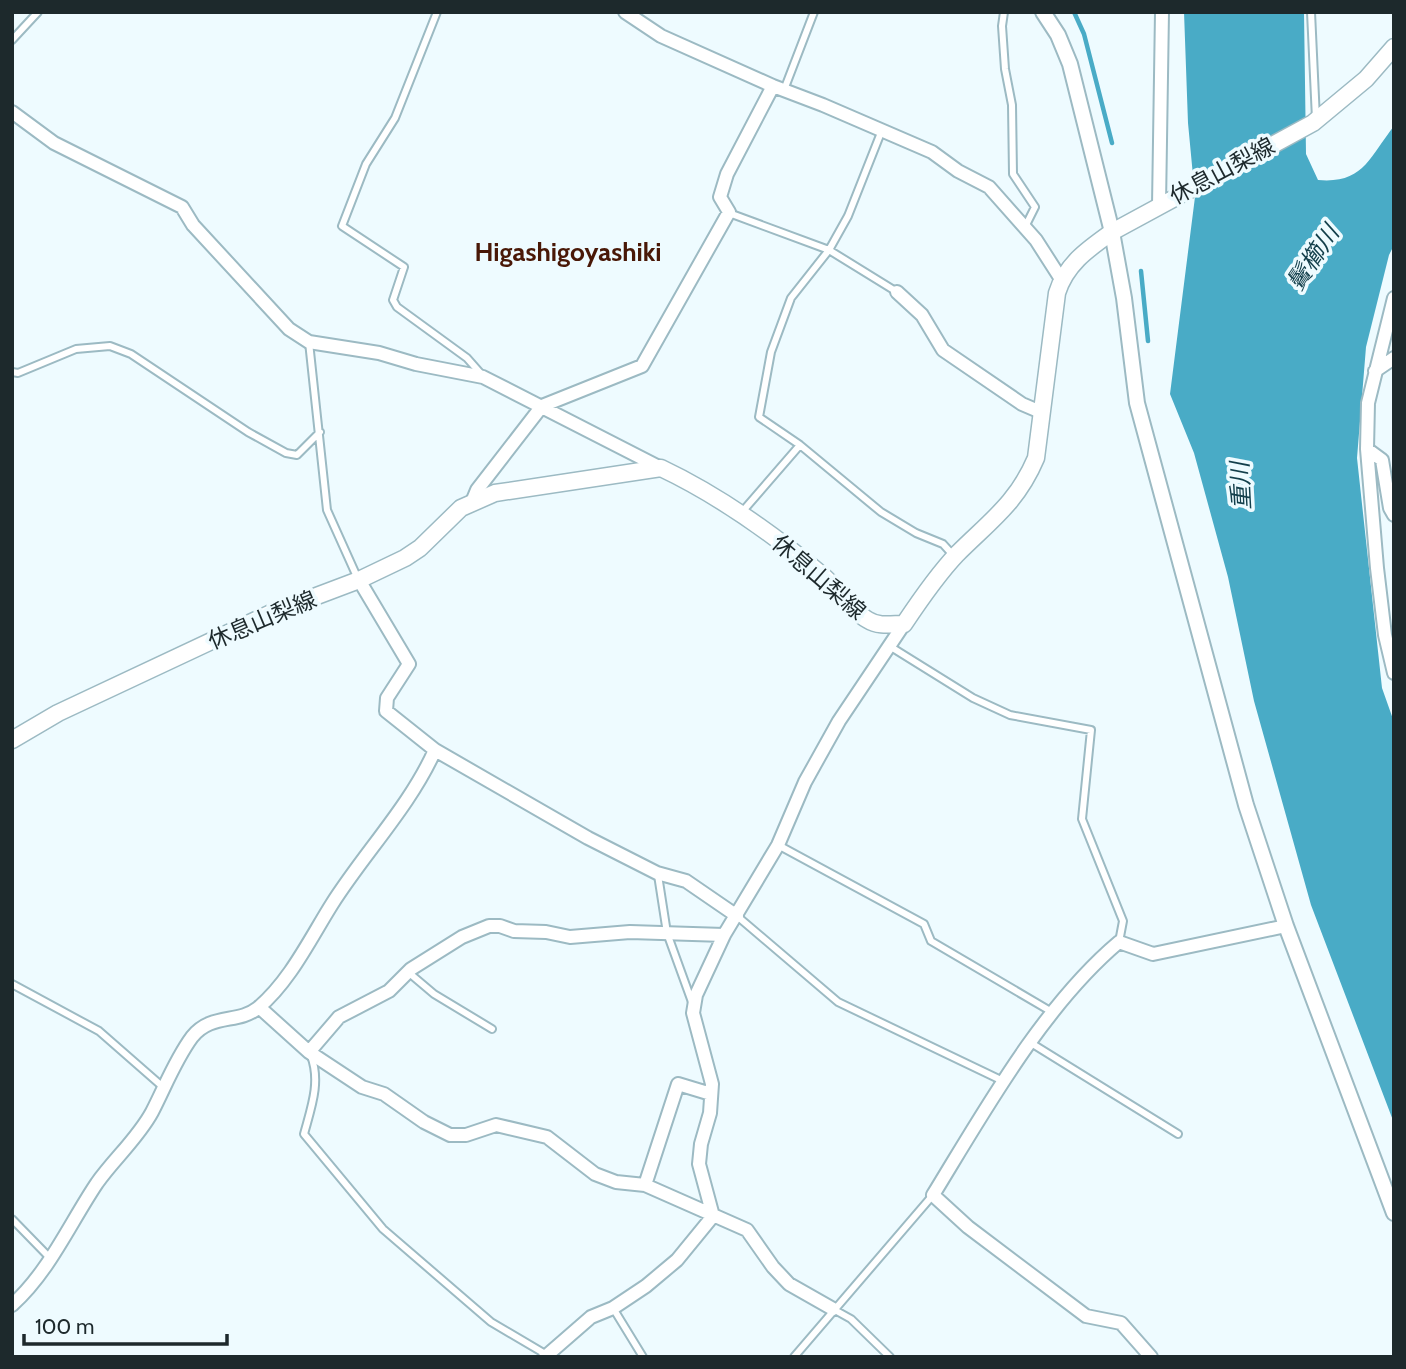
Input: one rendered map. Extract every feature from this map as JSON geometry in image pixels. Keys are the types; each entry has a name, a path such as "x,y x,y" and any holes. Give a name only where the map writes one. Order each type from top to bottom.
{"main road":[{"name":"休息山梨線","path":"12,740 58,713 269,614 359,580 405,558 420,548 461,508 472,502 495,493 661,468 681,477 795,552 821,573 865,619 877,625 904,624 955,556 1013,500 1026,481 1035,458 1043,413 1054,309 1061,279 1085,251 1112,232 1314,122 1366,79 1394,47"}],"street":[{"path":"625,12 661,36 932,152 958,171 989,187 1036,240 1061,279"},
{"path":"1044,12 1058,34 1070,64 1112,232 1124,298 1137,403 1243,791 1286,926 1394,1213"},
{"path":"1162,12 1162,203"},
{"path":"472,502 477,489 542,407 642,366 729,212 720,197 727,174 779,88"},
{"path":"12,112 54,144 182,207 193,225 289,329 309,342 379,353 416,364 483,377 661,468"},
{"path":"897,292 922,315 943,350 1022,404 1043,413"},
{"path":"1394,298 1368,402 1367,449 1385,635 1394,673"},
{"path":"1376,371 1394,358"},
{"path":"1367,449 1382,460 1390,508 1394,515"},
{"path":"359,580 409,664 387,698 386,711 435,750 588,838 657,873 686,881 737,916"},
{"path":"713,1216 699,1164 701,1144 710,1113 712,1084 693,1013 696,995 724,935 778,845 805,782 839,721 904,624"},
{"path":"12,1305 50,1258 98,1182 151,1114 193,1035 212,1021 247,1015 259,1007 286,977 331,905 424,776 435,750"},
{"path":"309,1052 339,1017 389,991 408,972 462,937 489,926 500,926 514,932 546,932 570,937 630,932 724,935"},
{"path":"1151,1357 1121,1324 1086,1316 968,1227 933,1195 1052,1012 1119,942 1153,954 1286,926"},
{"path":"259,1007 309,1052 362,1087 384,1094 424,1122 450,1135 466,1135 496,1125 547,1137 595,1174 616,1182 645,1185 747,1230 773,1267 789,1284 832,1309"},
{"path":"645,1185 678,1084 711,1094"},
{"path":"546,1356 590,1317 613,1308 646,1286 677,1260 713,1216"}],"lane":[{"path":"12,40 38,12"},
{"path":"437,12 396,118 366,164 342,226 404,267 393,300 397,307 467,358 483,377"},
{"path":"779,88 814,12"},
{"path":"1004,12 1002,26 1005,69 1012,105 1013,174 1035,207 1025,227"},
{"path":"1311,12 1314,122"},
{"path":"882,130 848,216 829,250 791,298 771,352 759,417 800,445 881,512 916,533 943,544 955,556"},
{"path":"729,212 829,250 897,292"},
{"path":"309,342 327,510 359,580"},
{"path":"12,372 18,373 76,349 110,346 131,354 248,432 286,453 297,455 320,432"},
{"path":"740,514 800,445"},
{"path":"891,647 973,698 1010,715 1091,730 1082,819 1123,921 1119,942"},
{"path":"778,845 924,924 932,941 1052,1012"},
{"path":"657,873 667,933 694,1007"},
{"path":"737,916 838,1002 1005,1082"},
{"path":"408,972 434,994 492,1029"},
{"path":"12,985 99,1031 163,1087"},
{"path":"1031,1043 1178,1134"},
{"path":"309,1052 316,1070 314,1096 304,1134 383,1229 491,1322 546,1356"},
{"path":"794,1357 832,1309 933,1195"},
{"path":"12,1219 50,1258"},
{"path":"613,1308 643,1357"},
{"path":"832,1309 851,1319 890,1357"}],"water":[{"path":"1184,12 1304,12 1306,154 1318,180 1345,178 1364,167 1394,126 1394,245 1389,255 1366,347 1357,458 1382,688 1394,722 1394,1123 1311,905 1254,701 1228,577 1194,453 1170,394 1195,197 1188,123"}],"waterway":[{"path":"1074,12 1084,34 1112,143"},
{"path":"1141,271 1148,341"}],"district":[{"name":"Higashigoyashiki","path":"568,252"}],"water label":[{"name":"鬢櫛川","path":"1313,258"},
{"name":"重川","path":"1241,486"}]}
